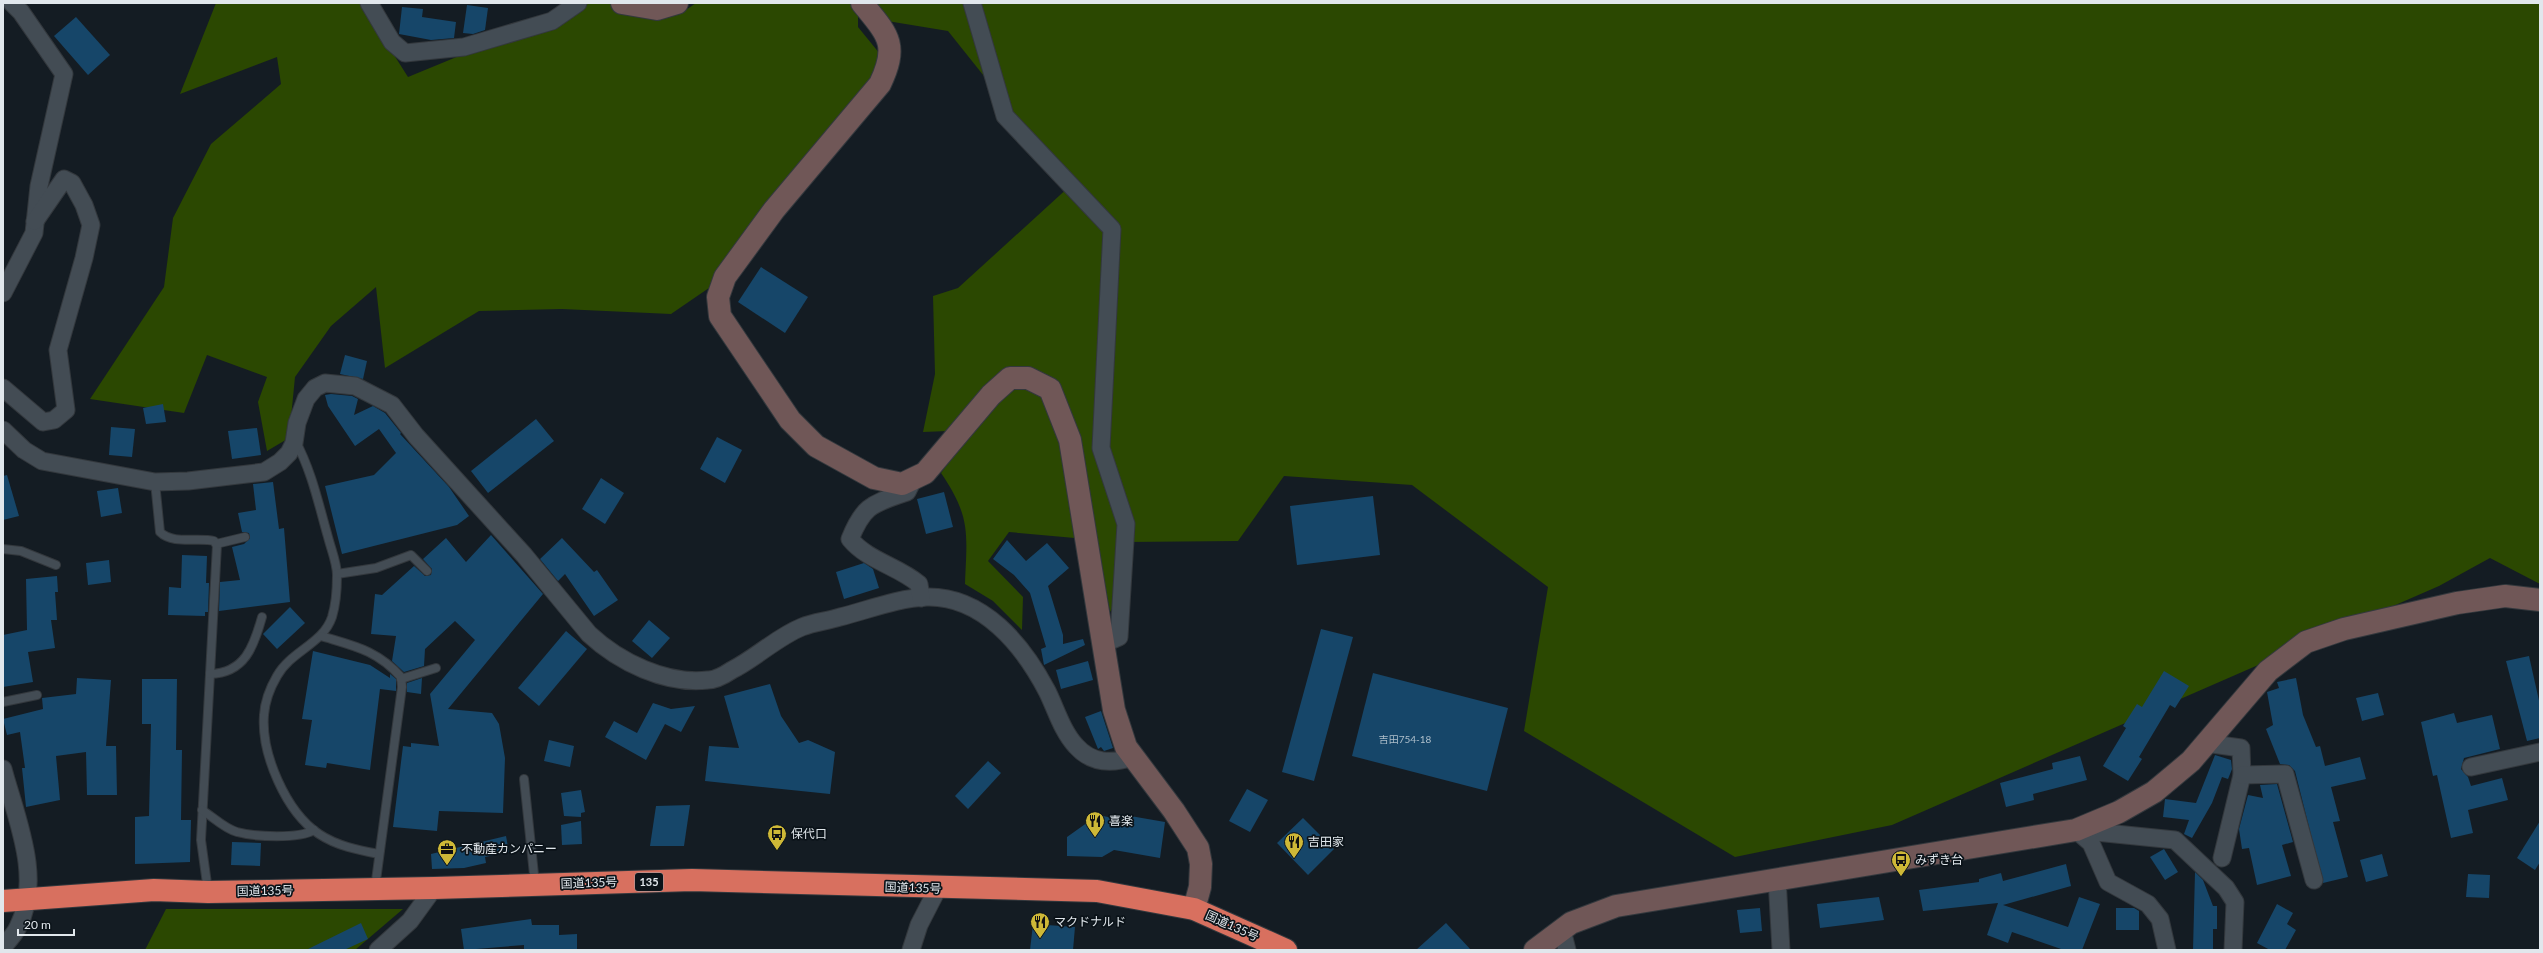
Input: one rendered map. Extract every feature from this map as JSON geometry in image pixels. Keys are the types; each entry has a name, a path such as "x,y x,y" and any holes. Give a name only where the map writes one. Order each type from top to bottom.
{"highway":[{"name":"国道135号","path":"3,901 154,890 208,892 434,888 692,880 938,888 1097,891 1194,909 1286,950"}],"street":[{"path":"3,293 34,233 39,186 64,74 21,12 12,3"},
{"path":"369,3 392,42 404,53 471,45 552,21 578,3"},
{"path":"622,3 657,9 677,3"},
{"path":"862,3 889,39 889,65 880,84 774,210 725,277 718,297 720,316 790,420 816,446 874,478 902,484 925,473 991,395 1010,378 1028,378 1050,389 1070,440 1114,710 1126,747 1174,811 1198,848 1202,864 1200,887 1194,909"},
{"path":"972,3 1005,116 1112,229 1101,448 1126,524 1119,637 1103,644"},
{"path":"3,388 43,422 54,420 66,410 58,350 84,258 91,225 84,205 72,183 64,179 35,221"},
{"path":"3,430 24,450 42,461 155,482 188,481 264,472 280,462 289,453 295,439 297,422 306,399 315,388 325,383 355,386 392,405 416,436 524,555 589,634 601,646 668,678 709,680 732,670 802,627 921,598 954,600 996,622 1020,650 1047,690 1075,746 1086,755 1102,761 1115,763 1133,757"},
{"path":"914,478 907,492 876,503 865,510 850,539 859,550 907,574 919,584 921,598"},
{"path":"1535,950 1564,940 1571,923 1616,906 1777,878 2076,830 2119,812 2154,792 2191,761 2268,671 2306,642 2344,629 2457,603 2505,596 2540,600"},
{"path":"2205,743 2241,748 2242,775 2222,858"},
{"path":"2471,767 2540,752"},
{"path":"3,769 28,862 28,898 18,928 3,947"},
{"path":"2242,775 2285,774 2314,880"},
{"path":"2076,830 2091,843 2108,882 2148,904 2160,919 2167,950"},
{"path":"2076,830 2174,840 2226,888 2235,902 2233,950"},
{"path":"1777,878 1781,950"},
{"path":"378,950 410,921 434,888"},
{"path":"911,950 919,925 938,888"}],"lane":[{"path":"295,439 309,467 337,574 332,617 321,636 289,660 278,673 268,691 264,716 266,743 277,780 289,801 314,830 330,840 354,849 379,854"},
{"path":"155,482 160,532 170,538 207,539 216,544 245,537"},
{"path":"208,892 201,840 217,554 216,544"},
{"path":"3,548 22,551 56,565"},
{"path":"337,574 376,568 411,555 427,572"},
{"path":"210,674 228,671 240,665 248,657 256,641 262,617"},
{"path":"321,636 370,651 394,670 401,680 375,889"},
{"path":"401,680 436,668"},
{"path":"3,702 37,695"},
{"path":"524,780 535,885"},
{"path":"202,810 236,832 299,835 314,830"}],"green space":[{"path":"216,3 361,3 408,77 527,28 575,3 617,3 680,14 696,3 858,3 858,27 889,65 725,277 671,314 562,309 479,311 385,368 376,287 331,326 295,377 289,438 267,451 258,402 267,377 207,355 184,413 90,399 164,287 173,218 211,144 281,84 277,57 180,94"},
{"path":"864,3 2540,3 2540,584 2490,558 2439,586 1892,825 1735,857 1524,731 1548,587 1412,485 1284,476 1238,541 1126,542 1121,593 1110,612 1097,540 1009,532 988,561 1023,597 1022,630 993,601 965,584 965,526 958,502 941,473 963,442 948,431 923,432 935,374 933,296 958,288 1071,185 948,31 875,19"},
{"path":"166,909 403,909 355,950 145,950"}],"building":[{"path":"467,5 488,8 485,30 473,34 463,33"},
{"path":"402,7 423,9 422,17 456,22 454,38 431,40 399,34"},
{"path":"76,17 110,55 88,75 54,36"},
{"path":"761,267 808,297 785,333 738,302"},
{"path":"345,355 367,361 363,379 340,374"},
{"path":"331,394 352,396 358,399 354,415 373,406 385,413 401,433 400,434 449,487 469,516 457,525 342,554 325,486 374,475 396,453 379,429 355,446 328,406 325,395"},
{"path":"163,404 166,422 146,424 143,408"},
{"path":"536,419 554,441 488,493 471,471"},
{"path":"111,427 135,429 132,457 109,455"},
{"path":"257,428 261,455 232,459 228,431"},
{"path":"717,437 742,450 725,483 700,469"},
{"path":"7,475 19,516 3,520 3,476"},
{"path":"601,478 624,493 605,524 582,509"},
{"path":"273,482 279,529 284,528 290,602 219,611 220,582 240,580 232,547 244,544 250,538 249,533 242,532 238,513 256,510 253,484"},
{"path":"118,488 122,513 101,517 97,491"},
{"path":"944,492 953,527 926,534 917,499"},
{"path":"1373,496 1380,555 1297,565 1290,506"},
{"path":"491,535 543,594 448,709 492,713 499,724 505,758 503,813 439,811 437,831 393,827 403,746 411,747 411,743 439,746 430,694 475,640 455,621 425,649 424,666 404,672 392,661 396,636 371,634 375,594 382,595 414,566 425,576 431,575 432,569 423,559 446,538 466,562"},
{"path":"562,538 594,572 597,570 618,600 594,616 565,574 558,581 540,559"},
{"path":"1007,540 1026,561 1047,543 1069,568 1048,586 1063,635 1063,644 1083,639 1085,645 1044,665 1041,649 1046,647 1030,593 1014,575 993,559"},
{"path":"182,555 207,556 206,583 209,583 208,612 205,612 205,616 168,615 169,587 181,588"},
{"path":"109,560 111,582 88,585 86,563"},
{"path":"864,563 873,569 879,588 844,599 836,572"},
{"path":"57,576 58,592 55,592 57,620 51,620 55,648 28,652 33,682 3,687 3,635 27,630 26,579"},
{"path":"290,607 305,623 277,649 263,634"},
{"path":"649,620 670,638 652,658 632,641"},
{"path":"1321,629 1353,637 1314,781 1282,772"},
{"path":"566,631 587,649 539,706 518,688"},
{"path":"313,651 370,665 390,678 390,674 396,679 396,691 380,689 370,770 327,763 326,768 305,765 312,720 302,719"},
{"path":"2529,656 2540,705 2540,738 2527,741 2506,661"},
{"path":"1088,661 1093,680 1061,689 1056,670"},
{"path":"2164,671 2189,686 2175,708 2170,705 2139,757 2142,759 2128,781 2103,766 2126,728 2123,726 2137,704 2142,707"},
{"path":"1373,673 1508,708 1487,791 1352,756"},
{"path":"77,678 111,680 106,746 116,746 117,795 87,795 86,752 56,756 60,800 26,807 22,768 25,768 20,732 7,735 3,719 43,709 42,698 76,694"},
{"path":"422,678 421,694 407,692 407,683"},
{"path":"2296,678 2303,715 2316,747 2320,746 2325,766 2360,757 2366,779 2331,787 2340,821 2333,822 2348,877 2323,883 2295,771 2289,765 2280,764 2266,729 2273,725 2267,692 2279,688 2277,682"},
{"path":"142,679 177,679 176,750 182,750 181,820 191,820 190,862 135,864 135,817 149,816 151,724 142,724"},
{"path":"770,684 781,716 799,743 808,740 835,752 830,794 705,781 709,746 739,748 724,696"},
{"path":"2378,693 2384,715 2362,721 2356,698"},
{"path":"653,703 671,709 695,706 681,732 665,724 646,760 605,737 614,721 637,733"},
{"path":"1101,711 1113,748 1104,751 1101,747 1098,749 1085,717"},
{"path":"2454,713 2457,723 2492,715 2500,749 2464,758 2461,769 2468,777 2471,786 2502,778 2508,800 2468,810 2473,833 2451,838 2437,775 2433,776 2421,722"},
{"path":"549,740 574,746 570,767 544,761"},
{"path":"2215,755 2231,760 2232,769 2228,779 2222,777 2212,803 2192,838 2184,834 2189,820 2163,817 2165,799 2196,803"},
{"path":"2080,756 2087,780 2033,794 2034,800 2006,807 2000,783 2053,769 2052,763"},
{"path":"988,761 1001,773 968,809 955,796"},
{"path":"2277,784 2293,842 2282,845 2291,876 2257,885 2249,848 2242,849 2239,829 2248,795 2263,798 2260,785"},
{"path":"1247,789 1268,800 1250,832 1229,821"},
{"path":"581,790 585,812 581,813 581,817 564,816 561,793"},
{"path":"690,805 684,846 650,846 656,806"},
{"path":"1119,814 1165,822 1160,858 1114,850 1102,857 1067,856 1067,837 1098,815 1118,819"},
{"path":"1303,818 1334,849 1308,875 1277,843"},
{"path":"581,821 582,844 562,845 561,825"},
{"path":"2540,821 2540,862 2535,870 2517,858"},
{"path":"506,836 509,852 485,857 486,863 464,868 432,869 431,854"},
{"path":"232,842 261,843 260,866 231,865"},
{"path":"2164,849 2178,872 2165,880 2150,857"},
{"path":"2382,854 2388,876 2366,882 2360,860"},
{"path":"2066,864 2071,886 2003,905 2068,927 2079,897 2100,904 2082,950 2064,950 2012,932 2008,943 1987,935 1998,903 1923,911 1919,890 1979,882 1979,879 2001,873 2003,881"},
{"path":"2195,872 2203,880 2213,906 2217,906 2217,929 2213,929 2213,950 2193,950"},
{"path":"2468,874 2490,875 2489,898 2466,897"},
{"path":"1879,897 1884,920 1820,928 1817,904"},
{"path":"2277,904 2293,913 2287,924 2296,930 2285,950 2270,950 2257,943"},
{"path":"1760,908 1762,931 1740,933 1737,910"},
{"path":"2116,908 2134,908 2139,911 2139,930 2116,930"},
{"path":"531,919 532,925 559,925 559,935 577,934 577,950 524,950 524,945 464,950 461,929"},
{"path":"361,923 368,939 344,950 306,950"},
{"path":"1446,923 1471,950 1416,950"},
{"path":"1033,924 1075,927 1073,950 1030,950"}],"place":[{"name":"喜楽","path":"1095,838"},
{"name":"保代口","path":"777,851"},
{"name":"吉田家","path":"1294,859"},
{"name":"不動産カンパニー","path":"447,866"},
{"name":"みずき台","path":"1901,877"},
{"name":"マクドナルド","path":"1040,939"}]}
